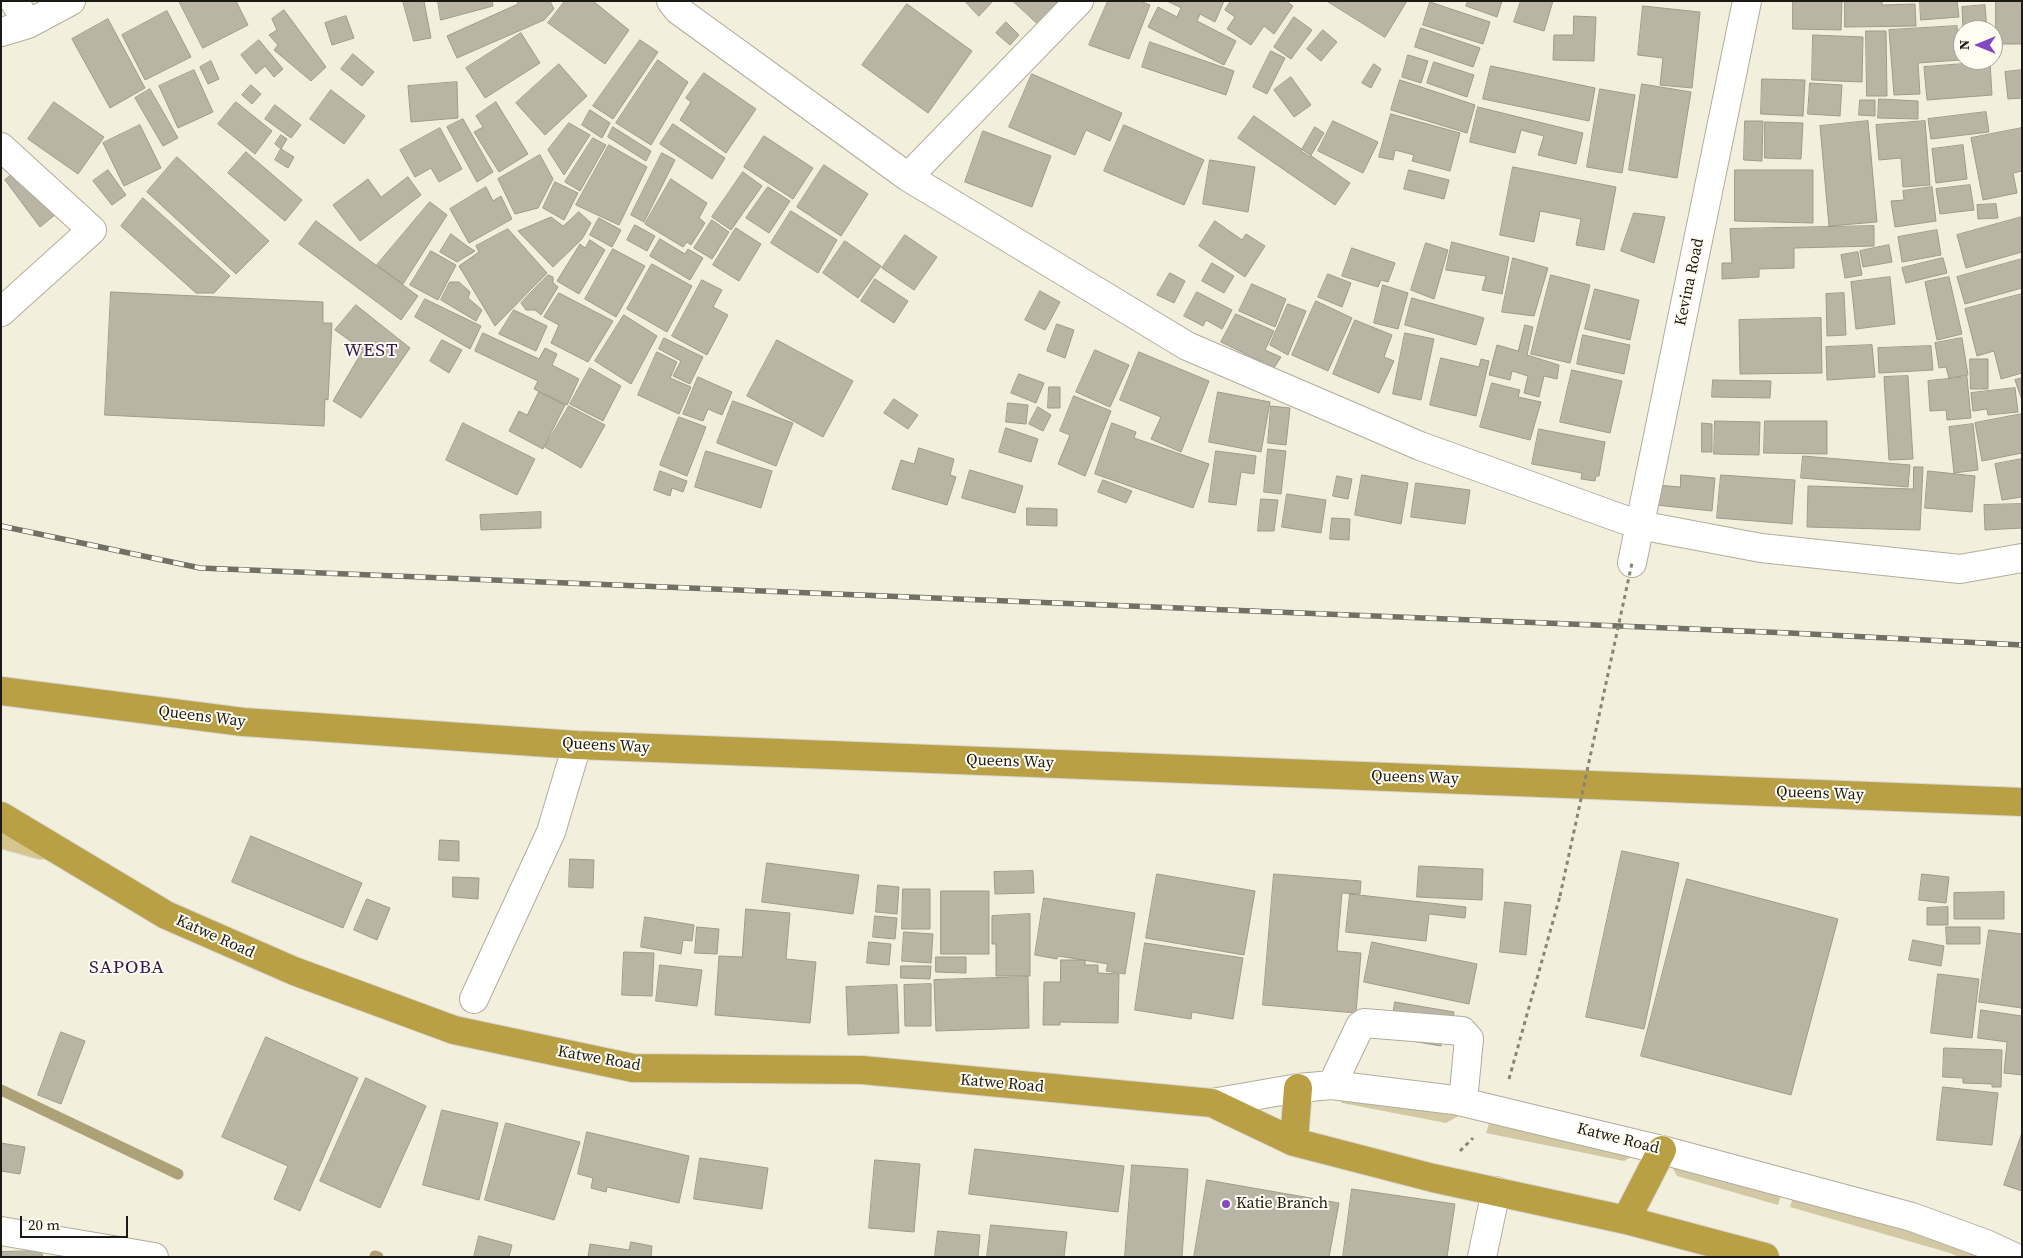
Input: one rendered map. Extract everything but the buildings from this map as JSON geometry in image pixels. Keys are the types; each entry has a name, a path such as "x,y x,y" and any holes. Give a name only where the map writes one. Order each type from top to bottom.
{"highway":[{"name":"Queens Way","path":"1,690 244,722 577,745 2022,802"},
{"name":"Katwe Road","path":"1,816 166,915 294,971 454,1030 633,1068 862,1070 1212,1103 1294,1142 1433,1178 1626,1220 1766,1257"},
{"path":"1294,1142 1298,1088"},
{"path":"1626,1220 1662,1150"}],"main road":[{"path":"1,834 57,850"}],"street":[{"path":"1,32 21,13 71,1"},
{"path":"670,1 678,10 908,177 1187,346 1420,446 1640,526 1761,548 1960,569 2022,558"},
{"path":"908,177 1079,1"},
{"name":"Kevina Road","path":"1632,563 1746,2"},
{"path":"1,147 92,230 1,312"},
{"path":"474,999 551,832 577,745"},
{"path":"1332,1085 1360,1026 1364,1023 1462,1031 1469,1039 1463,1101"},
{"name":"Katwe Road","path":"1212,1103 1298,1088 1332,1085 1463,1101 1662,1150 1912,1217 1986,1244 2014,1257"},
{"path":"1482,1257 1496,1191"},
{"path":"1,1231 154,1257"}],"path":[{"path":"1433,1178 1500,1111 1560,896 1632,563"}],"shaded area":[{"path":"1337,1088 1475,1107 1446,1123 1342,1103"},
{"path":"1490,1120 1638,1153 1624,1161 1486,1133"},
{"path":"1671,1165 1786,1179 1778,1205 1677,1176"},
{"path":"1798,1182 2022,1257 1959,1257 1790,1207"}],"waterway":[{"path":"1,1090 178,1174"}],"railway":[{"path":"1,526 200,568 1790,633 2022,645"}],"place":[{"name":"Katie Branch","path":"1226,1204"}],"district":[{"name":"WEST","path":"371,351"},
{"name":"SAPOBA","path":"127,968"}]}
